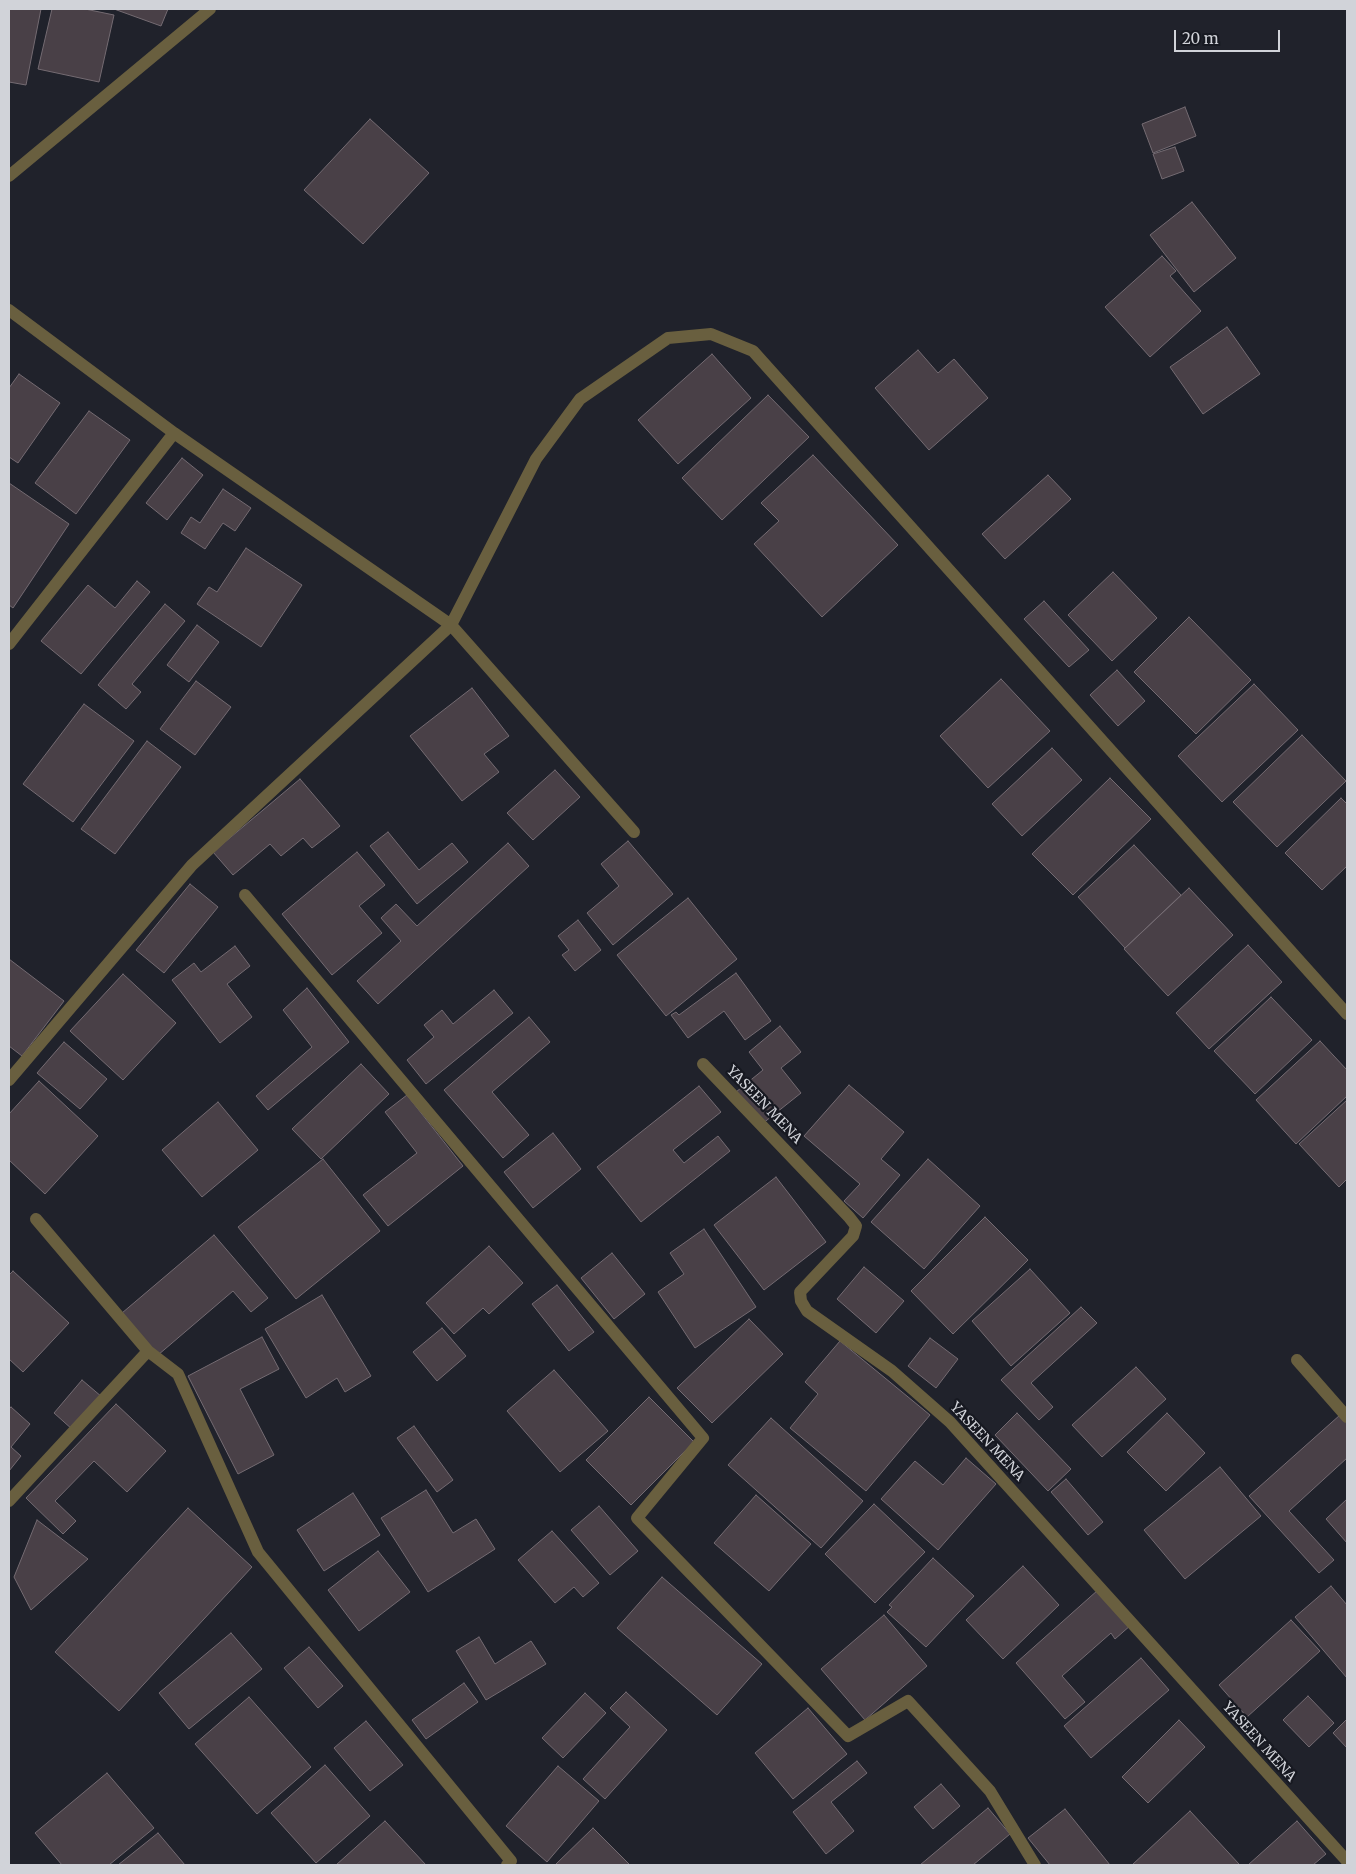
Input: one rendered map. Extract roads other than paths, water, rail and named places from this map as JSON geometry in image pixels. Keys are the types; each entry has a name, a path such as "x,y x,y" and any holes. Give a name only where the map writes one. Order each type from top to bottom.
{"street":[{"path":"9,176 210,9"},
{"path":"9,310 174,433 451,626 634,832"},
{"path":"9,1080 192,865 451,626 536,459 580,399 668,338 711,334 753,351 1347,1014"},
{"path":"9,644 174,433"},
{"path":"245,895 703,1438 637,1518 848,1736 908,1702 990,1791 1035,1865"},
{"name":"YASEEN MENA","path":"703,1064 856,1226 853,1236 800,1292 801,1301 808,1311 892,1371 950,1422 1347,1861"},
{"path":"36,1220 148,1351 178,1374 258,1552 511,1861 507,1865"},
{"path":"9,1501 148,1351"},
{"path":"1297,1360 1347,1417"}]}
